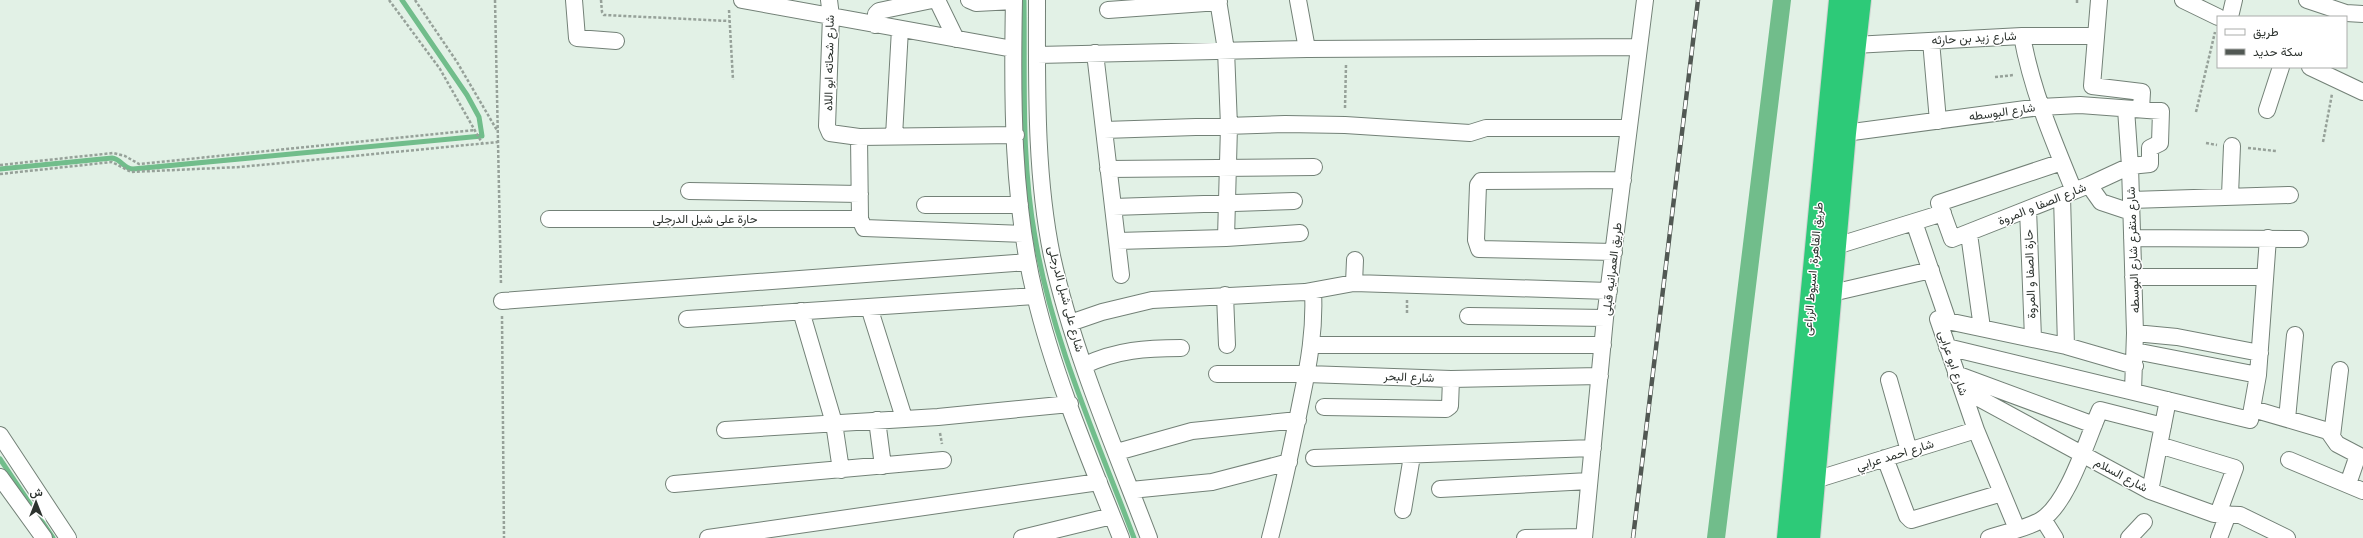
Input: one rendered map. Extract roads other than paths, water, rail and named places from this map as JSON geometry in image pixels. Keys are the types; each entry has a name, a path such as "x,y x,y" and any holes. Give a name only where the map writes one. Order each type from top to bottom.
{"highway":[{"name":"طريق القاهرة, اسيوط الزراعى","path":"1788,538 1840,0"},
{"name":"طريق القاهرة, اسيوط الزراعى","path":"1809,538 1818,454 1845,133 1860,0"},
{"path":"1796,452 1818,454"}],"street":[{"path":"574,0 577,38 583,40 616,42"},
{"name":"شارع شحاته ابو اللاه","path":"828,0 831,16 827,130 833,135 859,137"},
{"path":"875,25 876,13 879,11 932,0"},
{"path":"937,0 956,40"},
{"path":"969,0 976,3 1014,0 1013,49 1016,135 1020,205 1028,262 1035,296 1050,350 1120,538"},
{"name":"شارع على شبل الدرجلى","path":"1037,0 1039,134 1046,222 1058,282 1070,323 1149,538"},
{"path":"1298,0 1307,49"},
{"name":"طريق العمرانيه قبلى","path":"1584,538 1605,318 1645,0"},
{"path":"2094,36 2099,0"},
{"path":"2183,0 2217,22"},
{"path":"2230,16 2234,0"},
{"path":"2307,0 2346,15 2363,14"},
{"path":"1108,10 1218,1 1226,50 1228,126 1226,238"},
{"path":"744,2 786,4 831,16 875,25 1013,49"},
{"path":"894,136 900,29"},
{"path":"2022,36 2029,73 2040,107 2075,191 2066,346"},
{"name":"شارع زيد بن حارثه","path":"1854,45 2022,36 2094,36"},
{"name":"شارع متفرع شارع البوسطه","path":"2094,36 2092,86 2142,92 2133,109 2130,166 2135,333 2133,391"},
{"path":"1932,41 1938,121"},
{"path":"1037,55 1226,50 1639,47"},
{"path":"1095,53 1121,275"},
{"path":"2267,110 2281,68"},
{"path":"2314,68 2335,73 2363,92"},
{"name":"شارع البوسطه","path":"1845,133 2040,107 2080,105 2160,110"},
{"name":"شارع الصفا و المروة","path":"1943,213 1953,240 2075,191 2130,166 2150,162 2150,148 2161,142 2160,110"},
{"path":"1104,130 1228,126 1345,125 1470,133 1486,128 1630,128"},
{"path":"864,224 860,194 859,137 1016,135"},
{"path":"2230,195 2232,146"},
{"path":"1836,246 1943,213 1940,202 2062,162"},
{"path":"1108,169 1314,167"},
{"path":"1614,252 1479,249 1476,240 1478,185 1481,181 1623,180"},
{"path":"689,191 860,194"},
{"path":"2075,191 2102,202 2131,206 2230,195 2290,195"},
{"path":"1113,207 1227,202 1294,201"},
{"path":"925,205 1020,205"},
{"name":"حارة الصفا و المروة","path":"2028,209 2033,338"},
{"name":"حارة على شبل الدرجلى","path":"549,219 864,224 1023,234"},
{"path":"1914,222 1948,321"},
{"path":"1116,241 1226,238 1300,233"},
{"path":"1969,234 1982,328"},
{"path":"2132,238 2300,239"},
{"path":"1947,347 2249,420 2253,409 2258,375 2268,238"},
{"path":"1354,284 1355,260"},
{"path":"502,301 1028,262"},
{"path":"1832,293 1931,270"},
{"path":"2133,277 2264,277"},
{"path":"1070,323 1102,312 1152,300 1313,291 1329,286 1354,284 1609,291"},
{"path":"1270,538 1290,462 1307,374 1312,345 1313,291"},
{"path":"1225,295 1227,345"},
{"path":"687,319 1035,296"},
{"path":"868,307 904,418"},
{"path":"801,311 834,424 841,470"},
{"path":"1468,316 1605,318"},
{"name":"شارع ابو عرابى","path":"2017,529 1976,430 1938,319 2066,346 2135,358 2258,375"},
{"path":"2135,333 2177,337 2260,353"},
{"path":"2287,419 2295,335"},
{"path":"1312,345 1603,345"},
{"path":"1085,365 1116,353 1132,349 1182,348"},
{"path":"2332,436 2340,370"},
{"name":"شارع البحر","path":"1217,374 1307,374 1451,379 1600,376"},
{"path":"1956,374 2094,425"},
{"path":"1324,407 1446,409 1450,406 1451,379"},
{"path":"1889,380 1909,451"},
{"name":"شارع السلام","path":"1962,389 2150,490 2223,514 2240,515 2287,538"},
{"path":"2150,490 2168,400"},
{"path":"725,430 938,417 1070,404"},
{"path":"2253,409 2326,431 2332,436 2337,444 2359,456 2348,484"},
{"path":"1989,538 2043,519 2063,498 2100,410 2163,426"},
{"path":"877,420 883,466"},
{"path":"1117,452 1192,431 1298,420"},
{"name":"شارع احمد عرابي","path":"1815,480 1976,430"},
{"path":"0,436 68,538"},
{"path":"2159,444 2235,468 2223,514 2219,538"},
{"path":"1314,458 1412,456 1593,448"},
{"path":"1403,510 1412,456"},
{"path":"1885,458 1908,518 1911,520 2002,493"},
{"path":"674,484 943,460"},
{"path":"2289,460 2363,491"},
{"path":"1131,490 1212,482 1290,462"},
{"path":"0,477 44,538"},
{"path":"1440,489 1589,481"},
{"path":"708,538 1099,482"},
{"path":"1022,538 1112,516"},
{"path":"2043,519 2055,538"},
{"path":"2129,538 2144,522"},
{"path":"1525,538 1584,538"}],"waterway":[{"path":"0,169 112,158 133,169 482,136 479,117 467,95 402,0"},
{"path":"1716,538 1782,0"},
{"path":"1024,1 1026,149 1035,237 1052,314 1064,352 1134,538"},
{"path":"0,459 53,538"}],"railway":[{"path":"1633,538 1698,0"}]}
